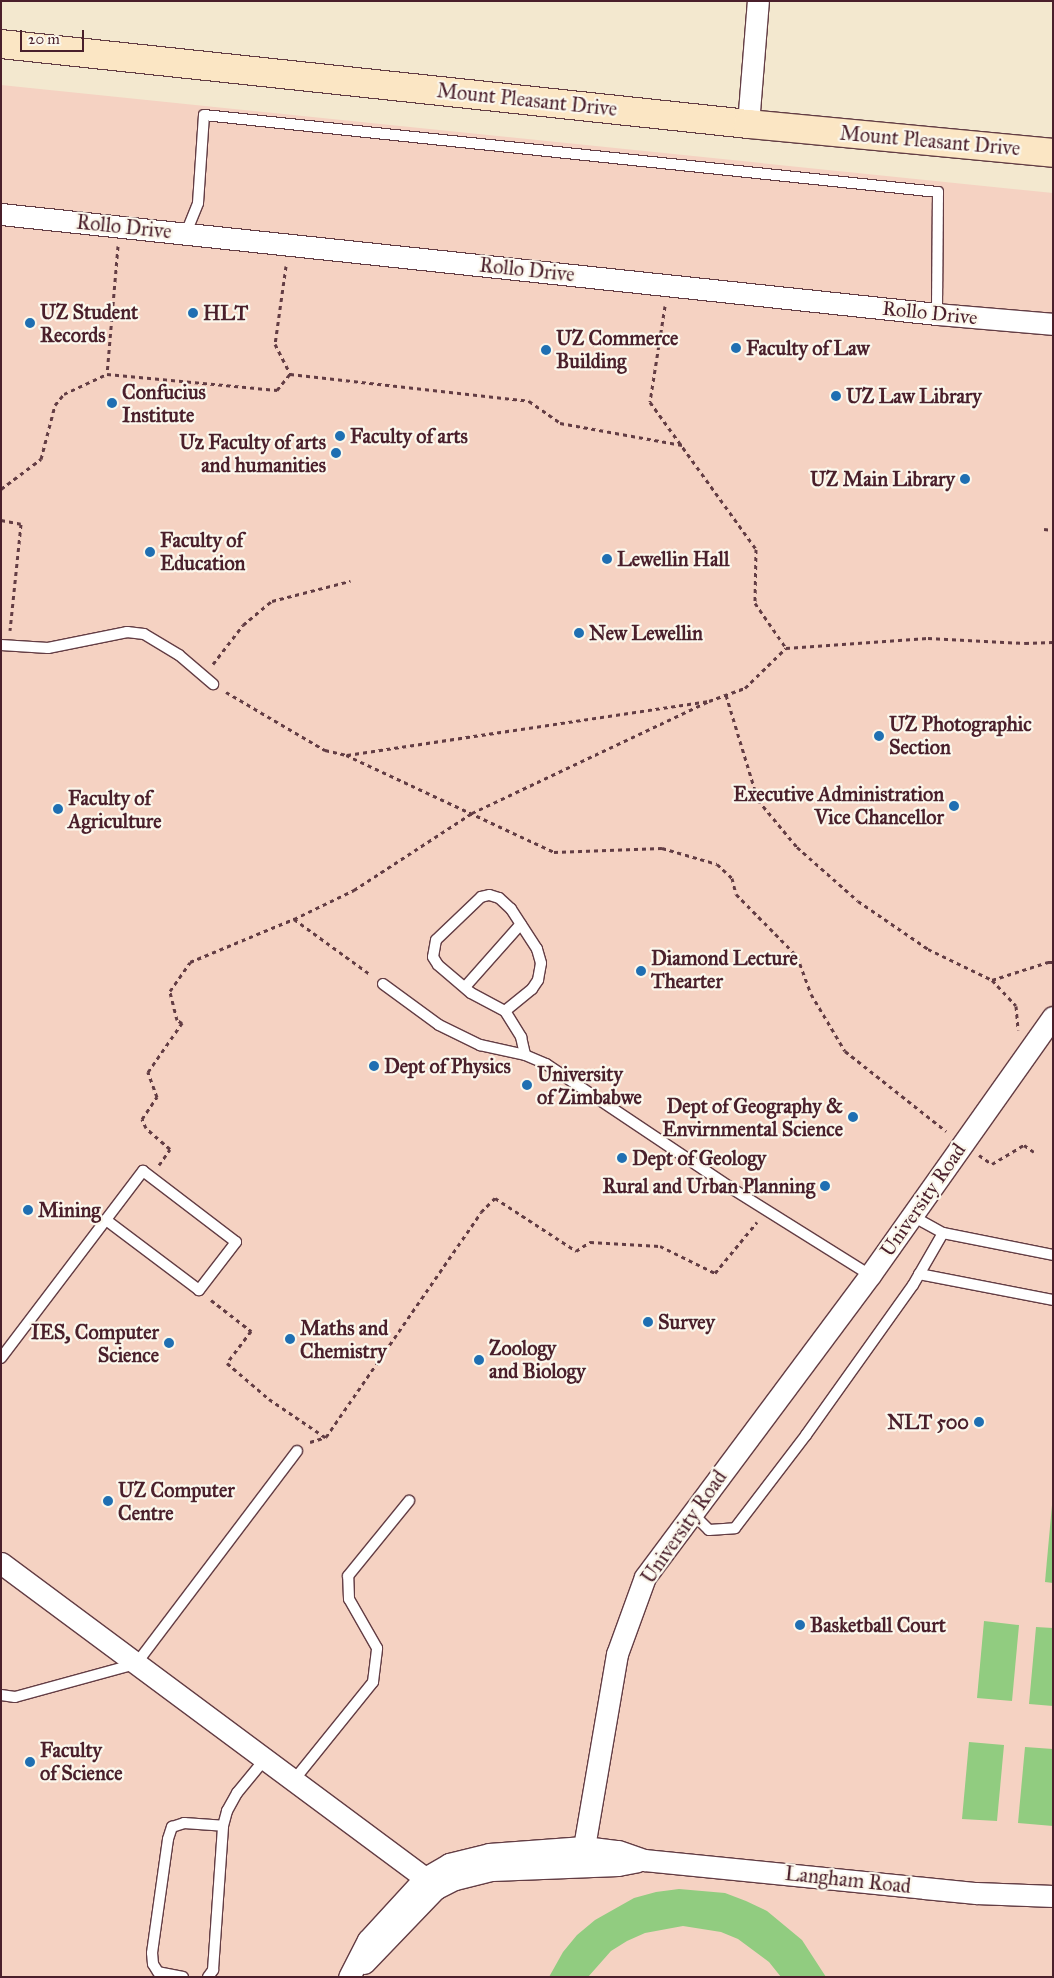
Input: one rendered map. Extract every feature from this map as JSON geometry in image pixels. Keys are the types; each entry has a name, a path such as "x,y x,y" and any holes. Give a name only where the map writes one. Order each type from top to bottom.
{"street":[{"path":"748,124 758,1"},
{"name":"Mount Pleasant Drive","path":"1,44 748,124 1053,153"},
{"name":"Rollo Drive","path":"1,214 937,314 1053,324"},
{"name":"University Road","path":"584,1856 616,1654 645,1577 870,1275 1053,1017"},
{"path":"1,1563 294,1780 430,1884"},
{"path":"350,1976 368,1940 430,1884 449,1864 489,1854 584,1856"},
{"name":"Langham Road","path":"584,1856 618,1865 644,1860 976,1894 1053,1896"}],"lane":[{"path":"186,233 198,203 204,115 938,192 937,314"},
{"path":"5,645 48,648 127,632 144,634 179,655 213,684"},
{"path":"505,1011 532,989 541,973 537,949 511,909 499,898 489,895 481,897 436,940 434,957 438,965 465,988 505,1011 521,1037 525,1055"},
{"path":"465,988 521,924"},
{"path":"383,984 439,1025 463,1037 480,1045 525,1055 546,1064 766,1210 870,1275"},
{"path":"1,1358 106,1220 143,1172 236,1242 199,1290 106,1220"},
{"path":"912,1216 943,1233 1053,1255"},
{"path":"692,1513 709,1530 735,1528 806,1435 919,1274 943,1233"},
{"path":"919,1274 1053,1300"},
{"path":"1,1695 15,1697 136,1664 297,1451"},
{"path":"294,1780 373,1682 377,1648 348,1599 348,1576 410,1501"},
{"path":"208,1977 212,1970 223,1826 227,1811 237,1794 265,1759"},
{"path":"183,1977 158,1972 152,1958 161,1877 168,1839 172,1827 184,1823 223,1826"}],"path":[{"path":"107,374 119,226"},
{"path":"289,244 275,344 290,374"},
{"path":"668,285 650,402 756,549 755,603 786,648"},
{"path":"1,489 41,459 55,405 64,394 107,374 277,390 290,374"},
{"path":"290,374 529,401 560,423 682,445"},
{"path":"1,520 21,524 5,645"},
{"path":"1044,529 1053,530"},
{"path":"204,676 243,625 272,601 350,581"},
{"path":"150,1176 170,1148 146,1128 142,1118 157,1097 148,1072 182,1023 177,1020 170,991 190,962 294,919 354,890 472,813 709,701 745,688 786,648 928,638 1025,643 1053,642"},
{"path":"213,684 324,750 346,755 554,852 662,848 717,864 732,878 736,894 797,956 812,994 845,1051 962,1145 992,1164 1024,1145 1034,1152"},
{"path":"726,695 758,800 797,846 858,901 928,949 992,980 1016,1006 1020,1063"},
{"path":"346,755 709,701"},
{"path":"294,919 383,984"},
{"path":"992,980 1053,962"},
{"path":"297,1451 307,1443 326,1437 480,1212 495,1198 576,1251 590,1242 660,1246 715,1273 766,1210"},
{"path":"199,1290 251,1331 227,1363 269,1399 326,1437"}],"shaded area":[{"name":"University of Zimbabwe","path":"1,85 1053,193 1053,1977 1,1977"}],"green space":[{"path":"1053,1505 1053,1583 1045,1582"},
{"path":"984,1621 1019,1625 1012,1701 977,1698"},
{"path":"1036,1627 1053,1628 1053,1706 1029,1704"},
{"path":"969,1742 1004,1745 997,1821 962,1819"},
{"path":"1025,1747 1053,1749 1053,1826 1018,1823"},
{"path":"679,1889 725,1893 767,1911 802,1940 826,1977 781,1977 769,1962 738,1939 721,1932 683,1926 645,1933 627,1941 611,1951 588,1977 549,1977 563,1952 577,1935 595,1920 634,1898 656,1892"}],"place":[{"name":"HLT","path":"193,313"},
{"name":"UZ Student Records","path":"30,323"},
{"name":"Faculty of Law","path":"736,348"},
{"name":"UZ Commerce Building","path":"546,350"},
{"name":"UZ Law Library","path":"836,396"},
{"name":"Confucius Institute","path":"112,403"},
{"name":"Faculty of arts","path":"340,436"},
{"name":"Uz Faculty of arts and humanities","path":"336,453"},
{"name":"UZ Main Library","path":"965,479"},
{"name":"Faculty of Education","path":"150,552"},
{"name":"Lewellin Hall","path":"607,559"},
{"name":"New Lewellin","path":"579,633"},
{"name":"UZ Photographic Section","path":"879,736"},
{"name":"Executive Administration Vice Chancellor","path":"954,806"},
{"name":"Faculty of Agriculture","path":"58,809"},
{"name":"Diamond Lecture Thearter","path":"641,971"},
{"name":"Dept of Physics","path":"374,1066"},
{"name":"University of Zimbabwe","path":"527,1085"},
{"name":"Dept of Geography & Envirnmental Science","path":"853,1117"},
{"name":"Dept of Geology","path":"622,1158"},
{"name":"Rural and Urban Planning","path":"825,1186"},
{"name":"Mining","path":"28,1210"},
{"name":"Survey","path":"648,1322"},
{"name":"Maths and Chemistry","path":"290,1339"},
{"name":"IES, Computer Science","path":"169,1343"},
{"name":"Zoology and Biology","path":"479,1360"},
{"name":"NLT 500","path":"979,1422"},
{"name":"UZ Computer Centre","path":"108,1501"},
{"name":"Basketball Court","path":"800,1625"},
{"name":"Faculty of Science","path":"30,1762"}]}
